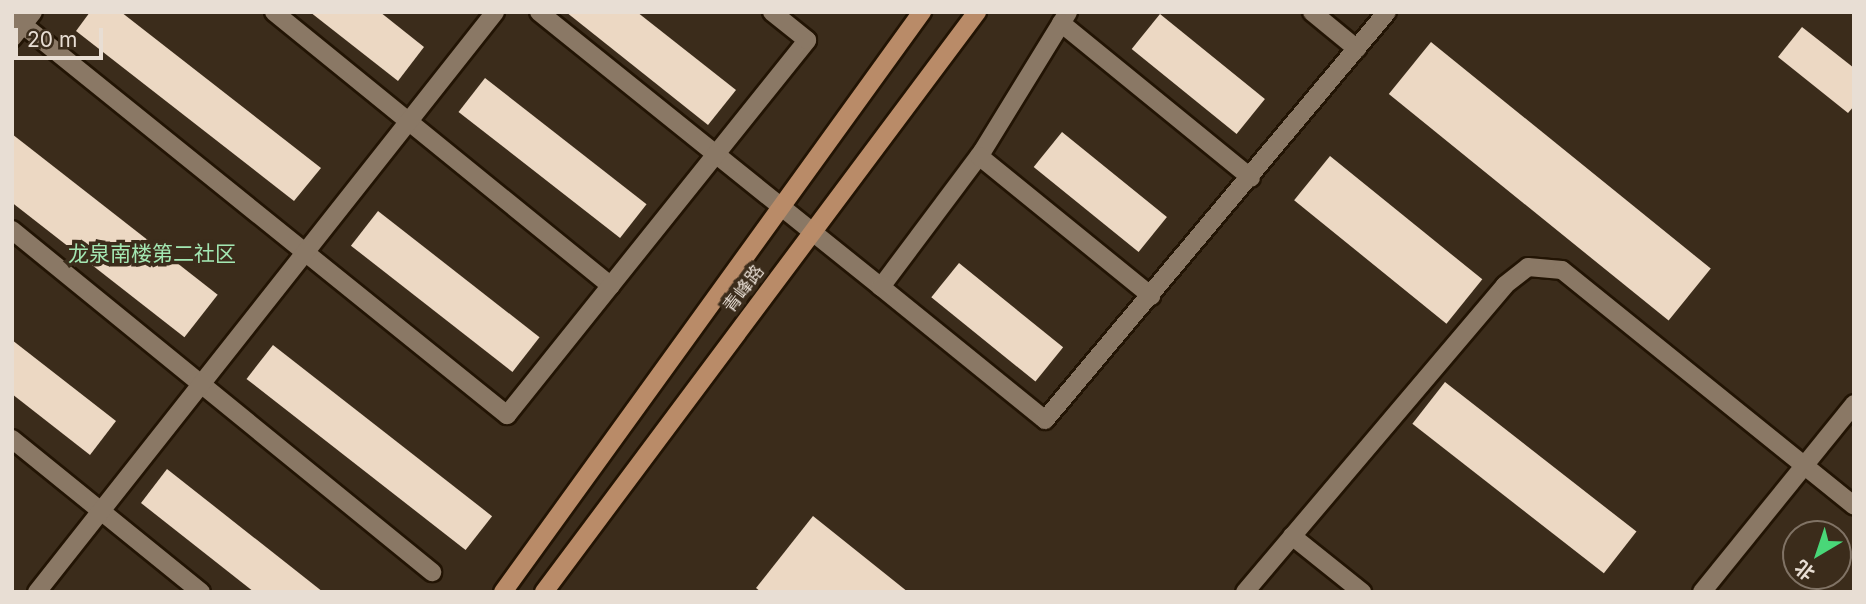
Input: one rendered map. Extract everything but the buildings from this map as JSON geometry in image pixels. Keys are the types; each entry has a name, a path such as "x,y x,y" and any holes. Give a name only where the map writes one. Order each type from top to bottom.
{"main road":[{"name":"青峰路","path":"503,592 922,12"},
{"name":"青峰路","path":"544,592 977,12"}],"lane":[{"path":"274,12 611,286"},
{"path":"37,592 495,12"},
{"path":"539,12 1045,420 1251,178 1387,12"},
{"path":"20,23 508,415 807,40 772,12"},
{"path":"1312,12 1357,49"},
{"path":"881,287 979,156 1065,18 1251,178"},
{"path":"979,156 1151,296"},
{"path":"12,230 432,572"},
{"path":"1245,592 1505,285 1528,267 1562,270 1854,506"},
{"path":"1702,592 1854,404"},
{"path":"12,439 201,592"},
{"path":"1292,536 1362,592"}],"district":[{"name":"龙泉南楼第二社区","path":"152,254"}]}
